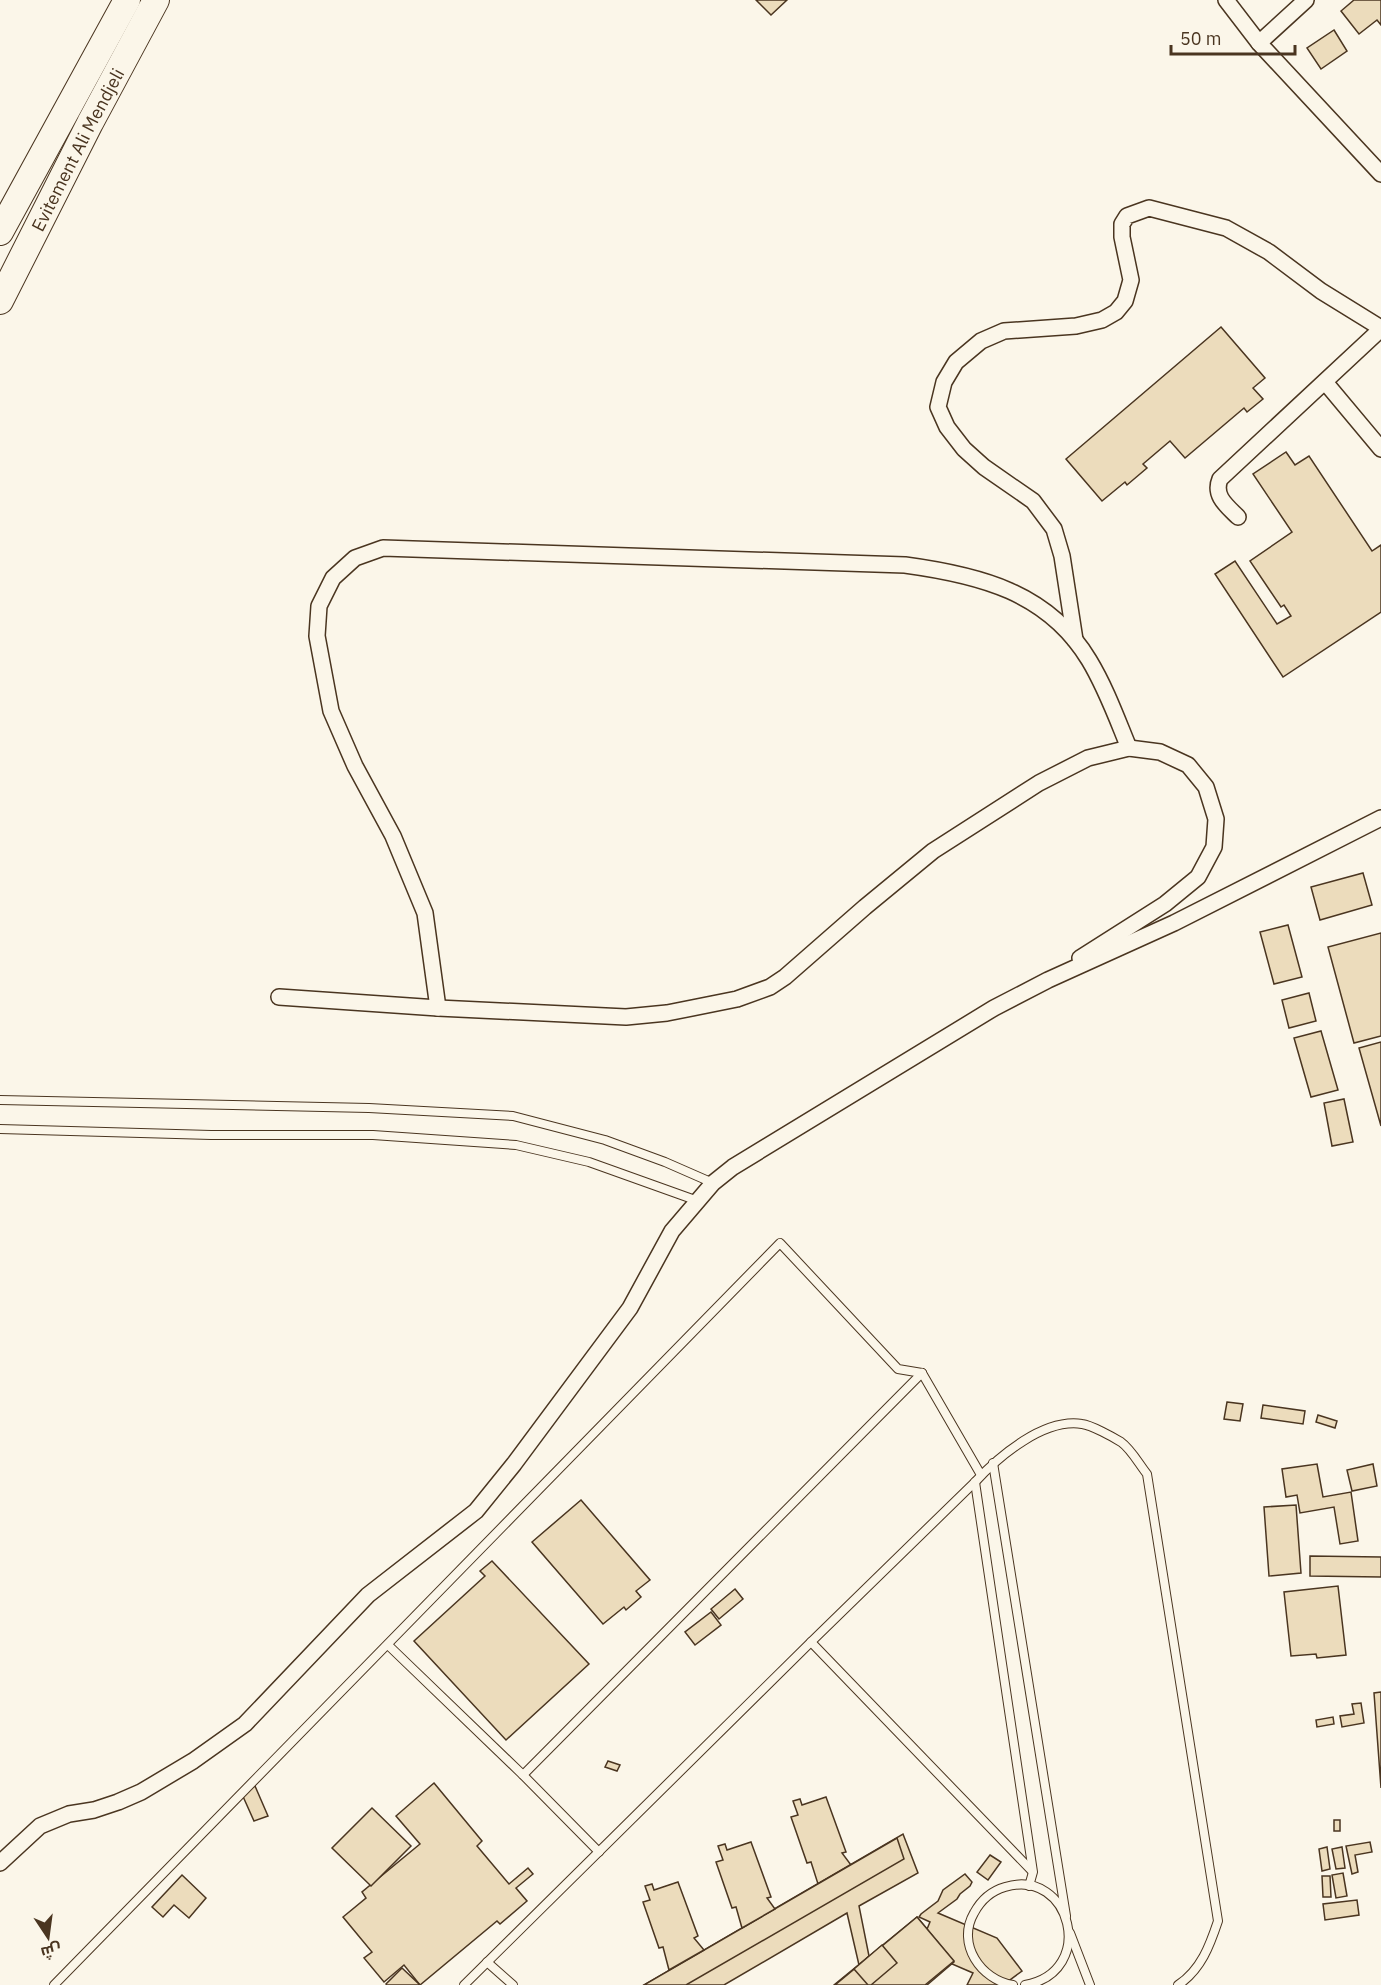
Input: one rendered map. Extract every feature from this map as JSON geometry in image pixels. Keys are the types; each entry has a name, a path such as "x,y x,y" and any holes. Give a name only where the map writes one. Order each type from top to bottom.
{"highway":[{"name":"Evitement Ali Mendjeli","path":"0,232 127,0"},
{"name":"Evitement Ali Mendjeli","path":"0,301 90,123 156,0"}],"street":[{"path":"1226,0 1259,43 1381,174"},
{"path":"1259,43 1306,0"},
{"path":"1076,640 1062,556 1054,529 1033,501 984,467 964,449 947,427 938,407 944,382 956,362 981,341 1004,331 1076,326 1102,320 1116,312 1125,301 1131,280 1122,237 1122,224 1127,216 1149,208 1226,228 1269,252 1321,291 1381,328 1221,479 1219,495 1238,517"},
{"path":"1324,382 1381,449"},
{"path":"438,1008 425,914 393,836 355,766 331,711 317,636 320,606 333,578 355,558 383,548 905,565 983,579 1020,596 1050,614 1076,640 1103,685 1129,748"},
{"path":"279,997 438,1008 626,1017 667,1013 737,999 754,994 785,977 933,851 1039,783 1088,758 1129,748 1160,752 1188,765 1206,787 1216,819 1214,847 1198,877 1165,904 1048,980"},
{"path":"0,1863 40,1826 69,1814 94,1810 118,1802 141,1792 193,1761 244,1724 368,1595 476,1510 514,1464 630,1308 672,1231 713,1183 733,1167 994,1008 1048,980 1174,923 1381,818"}],"lane":[{"path":"0,1100 369,1108 513,1116 605,1140 713,1183"},
{"path":"0,1129 211,1135 373,1135 516,1145 589,1162 698,1201"},
{"path":"54,1985 780,1243 898,1369 922,1373"},
{"path":"922,1373 978,1479 1033,1872 1029,1886"},
{"path":"523,1775 922,1373"},
{"path":"464,1985 993,1462 1026,1440 1055,1426 1083,1424 1122,1443 1147,1474 1218,1921 1208,1952 1185,1980 1178,1985"},
{"path":"993,1462 1066,1916 1090,1985"},
{"path":"811,1642 1033,1872"},
{"path":"388,1645 599,1852"},
{"path":"1013,1985 988,1976 976,1963 969,1948 968,1931 973,1914 982,1900 996,1890 1012,1885 1029,1886 1045,1892 1057,1902 1066,1916"},
{"path":"1025,1985 1036,1983 1050,1975 1061,1963 1068,1948 1070,1932"},
{"path":"487,1962 513,1985"}],"building":[{"path":"756,0 787,0 771,15"},
{"path":"1354,0 1381,0 1381,25 1377,20 1359,34 1341,11"},
{"path":"1334,30 1347,51 1321,69 1307,48"},
{"path":"1221,327 1265,378 1253,388 1263,399 1247,412 1244,408 1185,458 1170,441 1143,464 1147,468 1127,485 1125,482 1102,501 1066,459"},
{"path":"1286,452 1295,465 1309,456 1372,551 1381,545 1381,612 1283,677 1215,574 1235,561 1277,624 1291,616 1284,605 1281,607 1250,561 1292,532 1253,474"},
{"path":"1363,873 1372,905 1320,920 1311,887"},
{"path":"1288,925 1302,977 1274,984 1260,932"},
{"path":"1381,933 1381,1036 1354,1043 1328,947"},
{"path":"1309,993 1316,1021 1289,1028 1282,1000"},
{"path":"1321,1031 1338,1090 1311,1097 1294,1038"},
{"path":"1381,1042 1381,1126 1359,1048"},
{"path":"1344,1099 1353,1142 1332,1146 1324,1103"},
{"path":"1227,1402 1243,1404 1240,1421 1224,1419"},
{"path":"1263,1405 1305,1411 1303,1424 1261,1418"},
{"path":"1318,1415 1337,1421 1335,1428 1316,1422"},
{"path":"1317,1464 1323,1497 1351,1492 1358,1541 1340,1544 1334,1507 1300,1513 1297,1495 1286,1497 1282,1469"},
{"path":"1373,1464 1377,1486 1352,1491 1347,1470"},
{"path":"581,1500 650,1580 636,1591 641,1597 626,1610 624,1607 603,1624 532,1542"},
{"path":"1296,1505 1301,1573 1269,1576 1264,1507"},
{"path":"1310,1556 1381,1557 1381,1577 1310,1576"},
{"path":"492,1561 589,1664 506,1740 414,1641 485,1576 480,1571"},
{"path":"1338,1586 1346,1655 1317,1658 1316,1654 1291,1656 1284,1592"},
{"path":"735,1589 743,1599 719,1619 711,1609"},
{"path":"711,1612 721,1625 695,1645 685,1632"},
{"path":"1381,1692 1381,1788 1374,1693"},
{"path":"1361,1703 1364,1723 1342,1727 1340,1716 1354,1714 1352,1704"},
{"path":"1333,1717 1334,1724 1317,1727 1316,1720"},
{"path":"608,1761 620,1765 617,1771 605,1767"},
{"path":"434,1783 482,1841 477,1846 509,1884 528,1868 533,1874 516,1888 527,1901 500,1924 497,1921 420,1985 404,1965 384,1982 364,1958 372,1952 343,1917 366,1898 362,1892 420,1844 396,1816"},
{"path":"255,1786 268,1816 254,1821 241,1792"},
{"path":"826,1797 846,1852 842,1853 851,1865 818,1884 811,1862 807,1863 791,1817 798,1815 793,1801 800,1799 802,1805"},
{"path":"372,1808 411,1846 371,1886 332,1848"},
{"path":"1334,1820 1340,1820 1340,1831 1334,1831"},
{"path":"903,1834 918,1873 859,1906 869,1956 859,1965 847,1913 724,1985 644,1985"},
{"path":"897,1838 904,1859 686,1985 644,1985"},
{"path":"751,1842 771,1897 767,1898 775,1909 742,1928 736,1907 732,1908 716,1862 723,1860 718,1846 725,1844 727,1850"},
{"path":"1370,1842 1372,1852 1355,1855 1358,1872 1352,1874 1346,1846"},
{"path":"1327,1847 1330,1869 1322,1871 1319,1849"},
{"path":"1342,1847 1345,1868 1336,1869 1332,1849"},
{"path":"990,1855 1001,1862 988,1880 977,1872"},
{"path":"1343,1873 1347,1896 1336,1898 1332,1875"},
{"path":"965,1874 972,1882 970,1886 938,1913 997,1938 1022,1971 1003,1985 967,1985 973,1973 945,1961 925,1934 930,1922 919,1917 938,1901 943,1890"},
{"path":"182,1875 206,1898 189,1918 174,1905 163,1917 152,1907"},
{"path":"1322,1876 1330,1876 1331,1897 1323,1897"},
{"path":"678,1882 698,1936 694,1938 704,1950 669,1970 663,1947 659,1948 643,1902 650,1900 645,1886 652,1884 654,1890"},
{"path":"1357,1900 1359,1915 1325,1920 1323,1904"},
{"path":"917,1917 954,1962 927,1985 834,1985"},
{"path":"917,1917 954,1961 925,1985 835,1985"},
{"path":"882,1945 897,1963 871,1985 868,1985 854,1969"},
{"path":"402,1968 420,1985 387,1985"}]}
